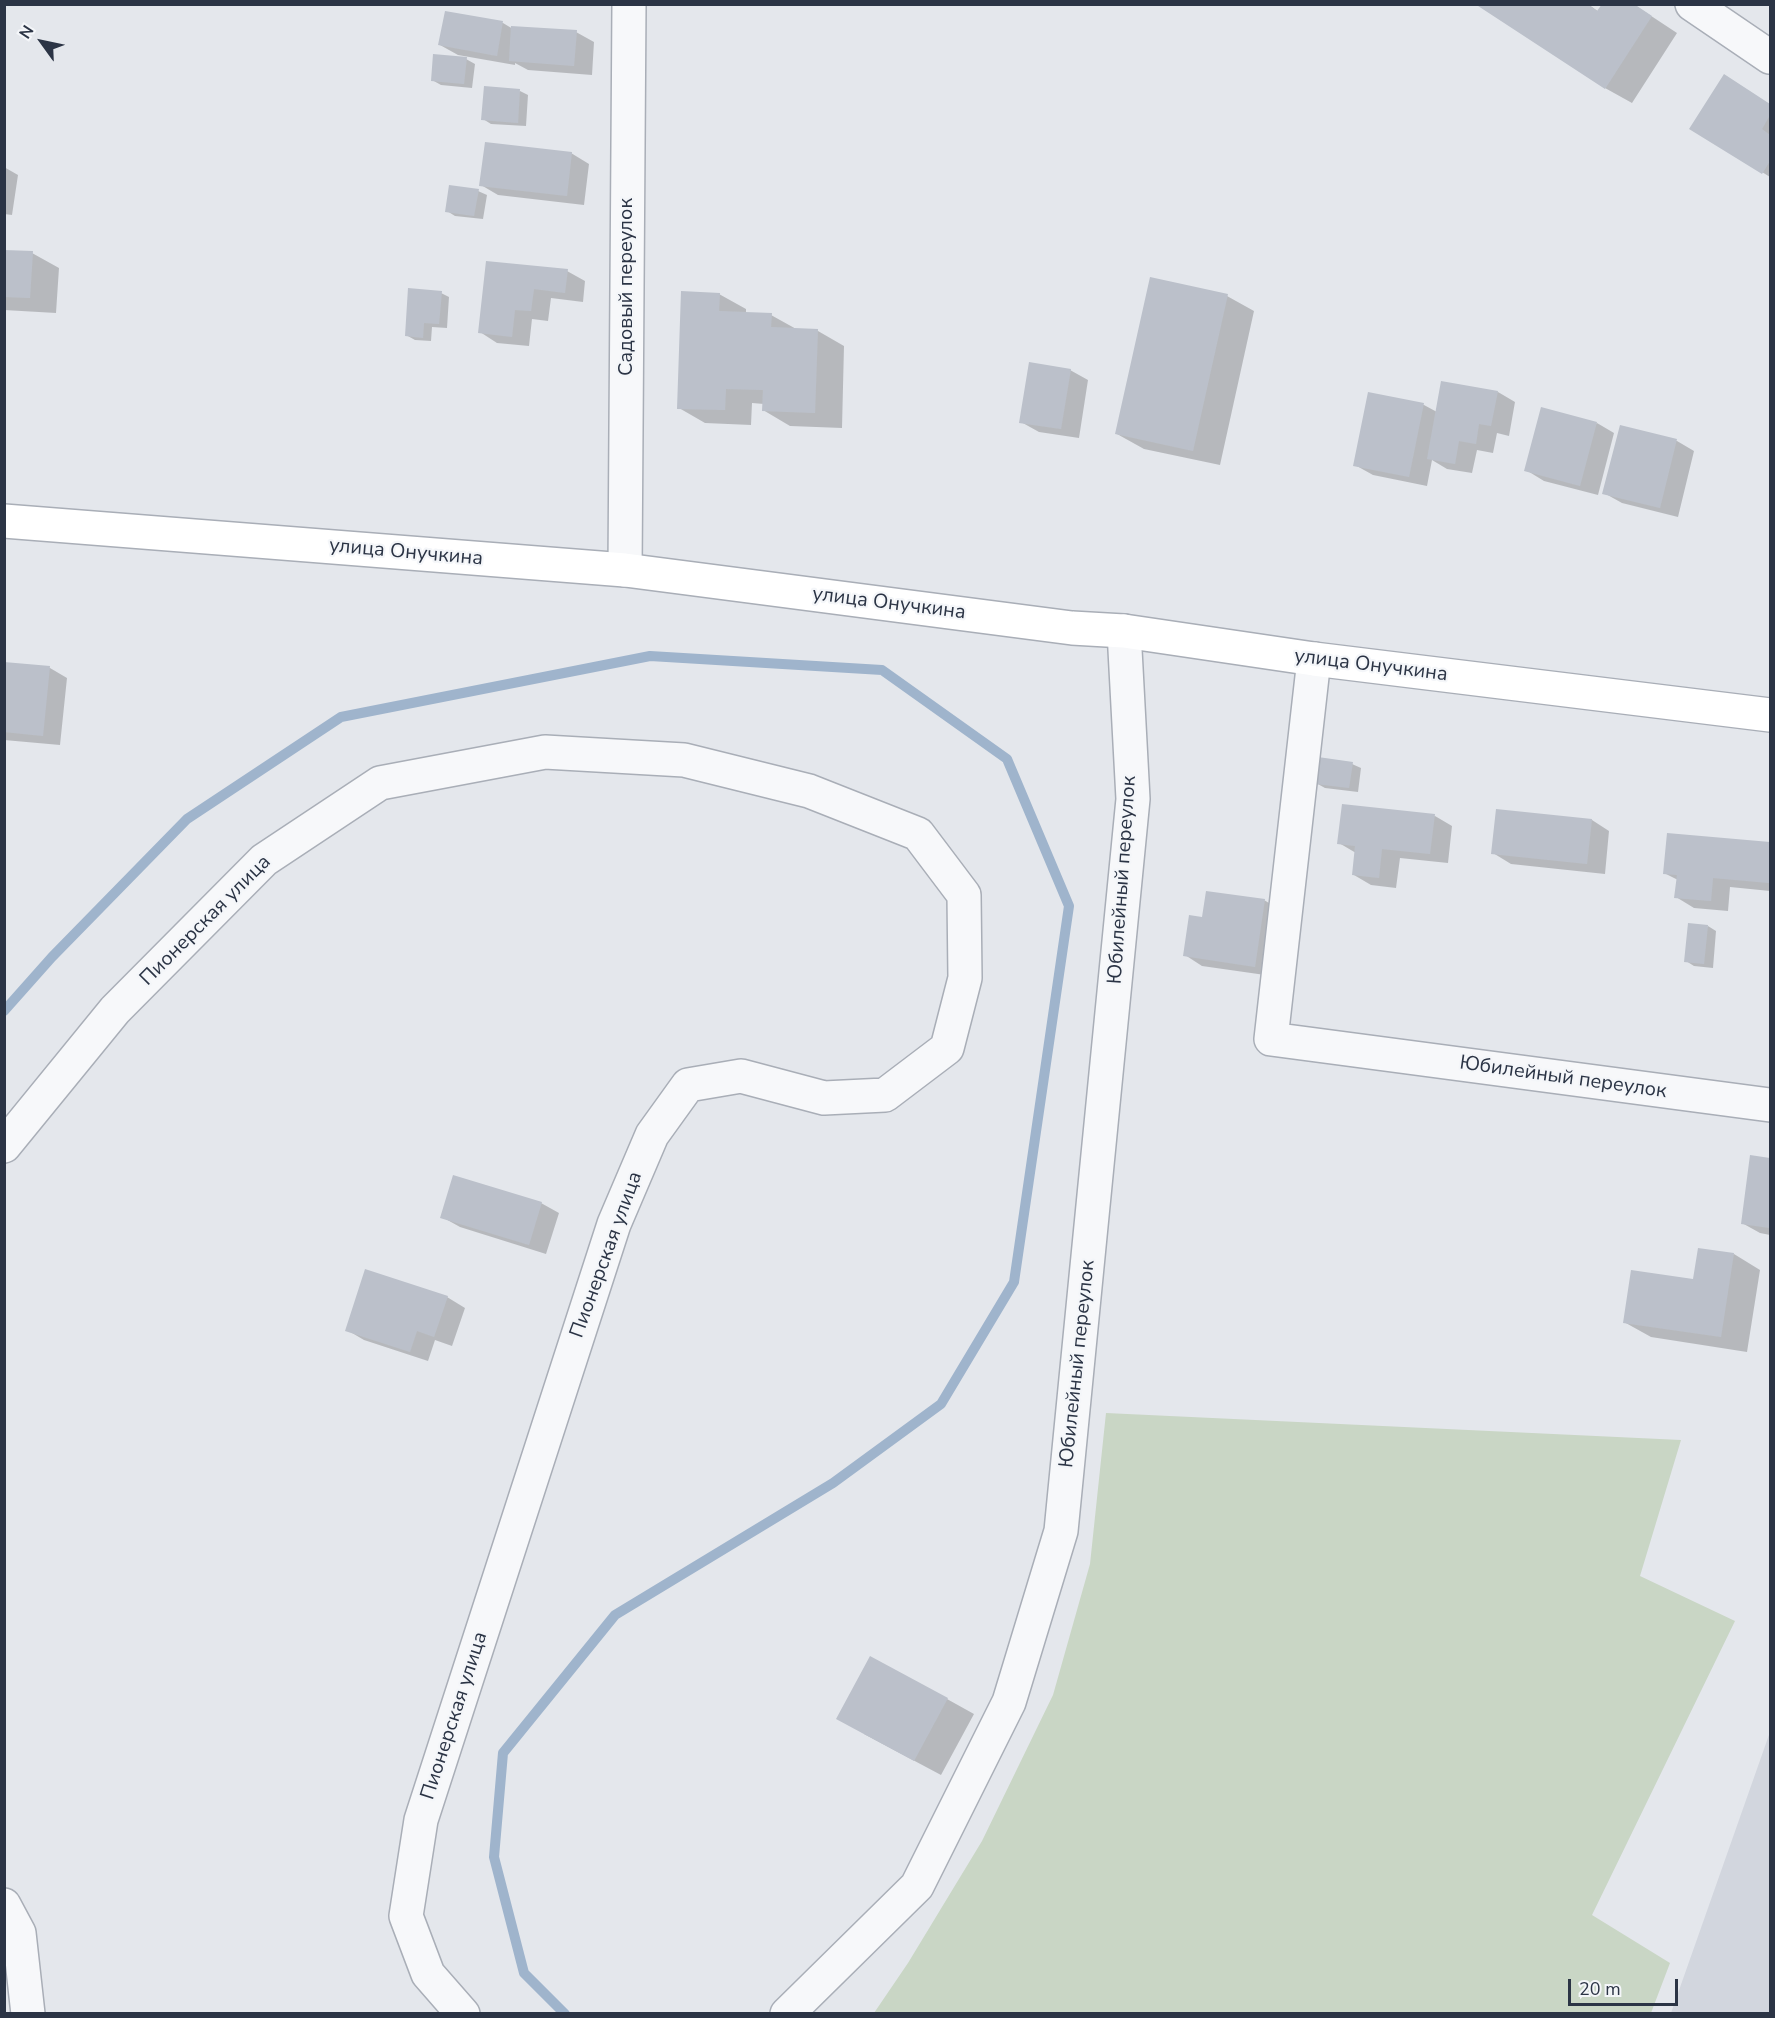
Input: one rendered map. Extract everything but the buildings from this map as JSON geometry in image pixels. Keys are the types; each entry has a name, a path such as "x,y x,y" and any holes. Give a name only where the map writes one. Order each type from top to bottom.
{"street":[{"name":"Садовый переулок","path":"625,570 629,4"},
{"path":"1692,4 1770,57"},
{"name":"улица Онучкина","path":"4,521 625,570 1072,628 1124,631 1314,659 1770,715"},
{"name":"Юбилейный переулок","path":"787,2013 917,1886 1009,1702 1061,1531 1133,799 1124,631"},
{"name":"Юбилейный переулок","path":"1314,659 1271,1039 1770,1105"},
{"name":"Пионерская улица","path":"4,1146 116,1010 264,860 381,783 545,752 684,760 809,791 918,834 964,895 965,978 946,1048 885,1095 824,1098 741,1076 688,1084 652,1135 614,1224 421,1820 406,1916 428,1974 463,2013"},
{"path":"4,1905 19,1933 28,2013"}],"shaded area":[{"path":"1770,1732 1770,2013 1671,2013"}],"green space":[{"path":"1106,1413 1681,1440 1640,1576 1735,1621 1592,1915 1670,1963 1651,2013 874,2013 908,1963 982,1841 1053,1695 1090,1564"}],"waterway":[{"path":"4,1011 52,957 187,819 341,717 650,656 882,670 1007,759 1069,906 1014,1282 941,1404 833,1483 615,1615 503,1753 494,1857 524,1973 565,2014"}]}
